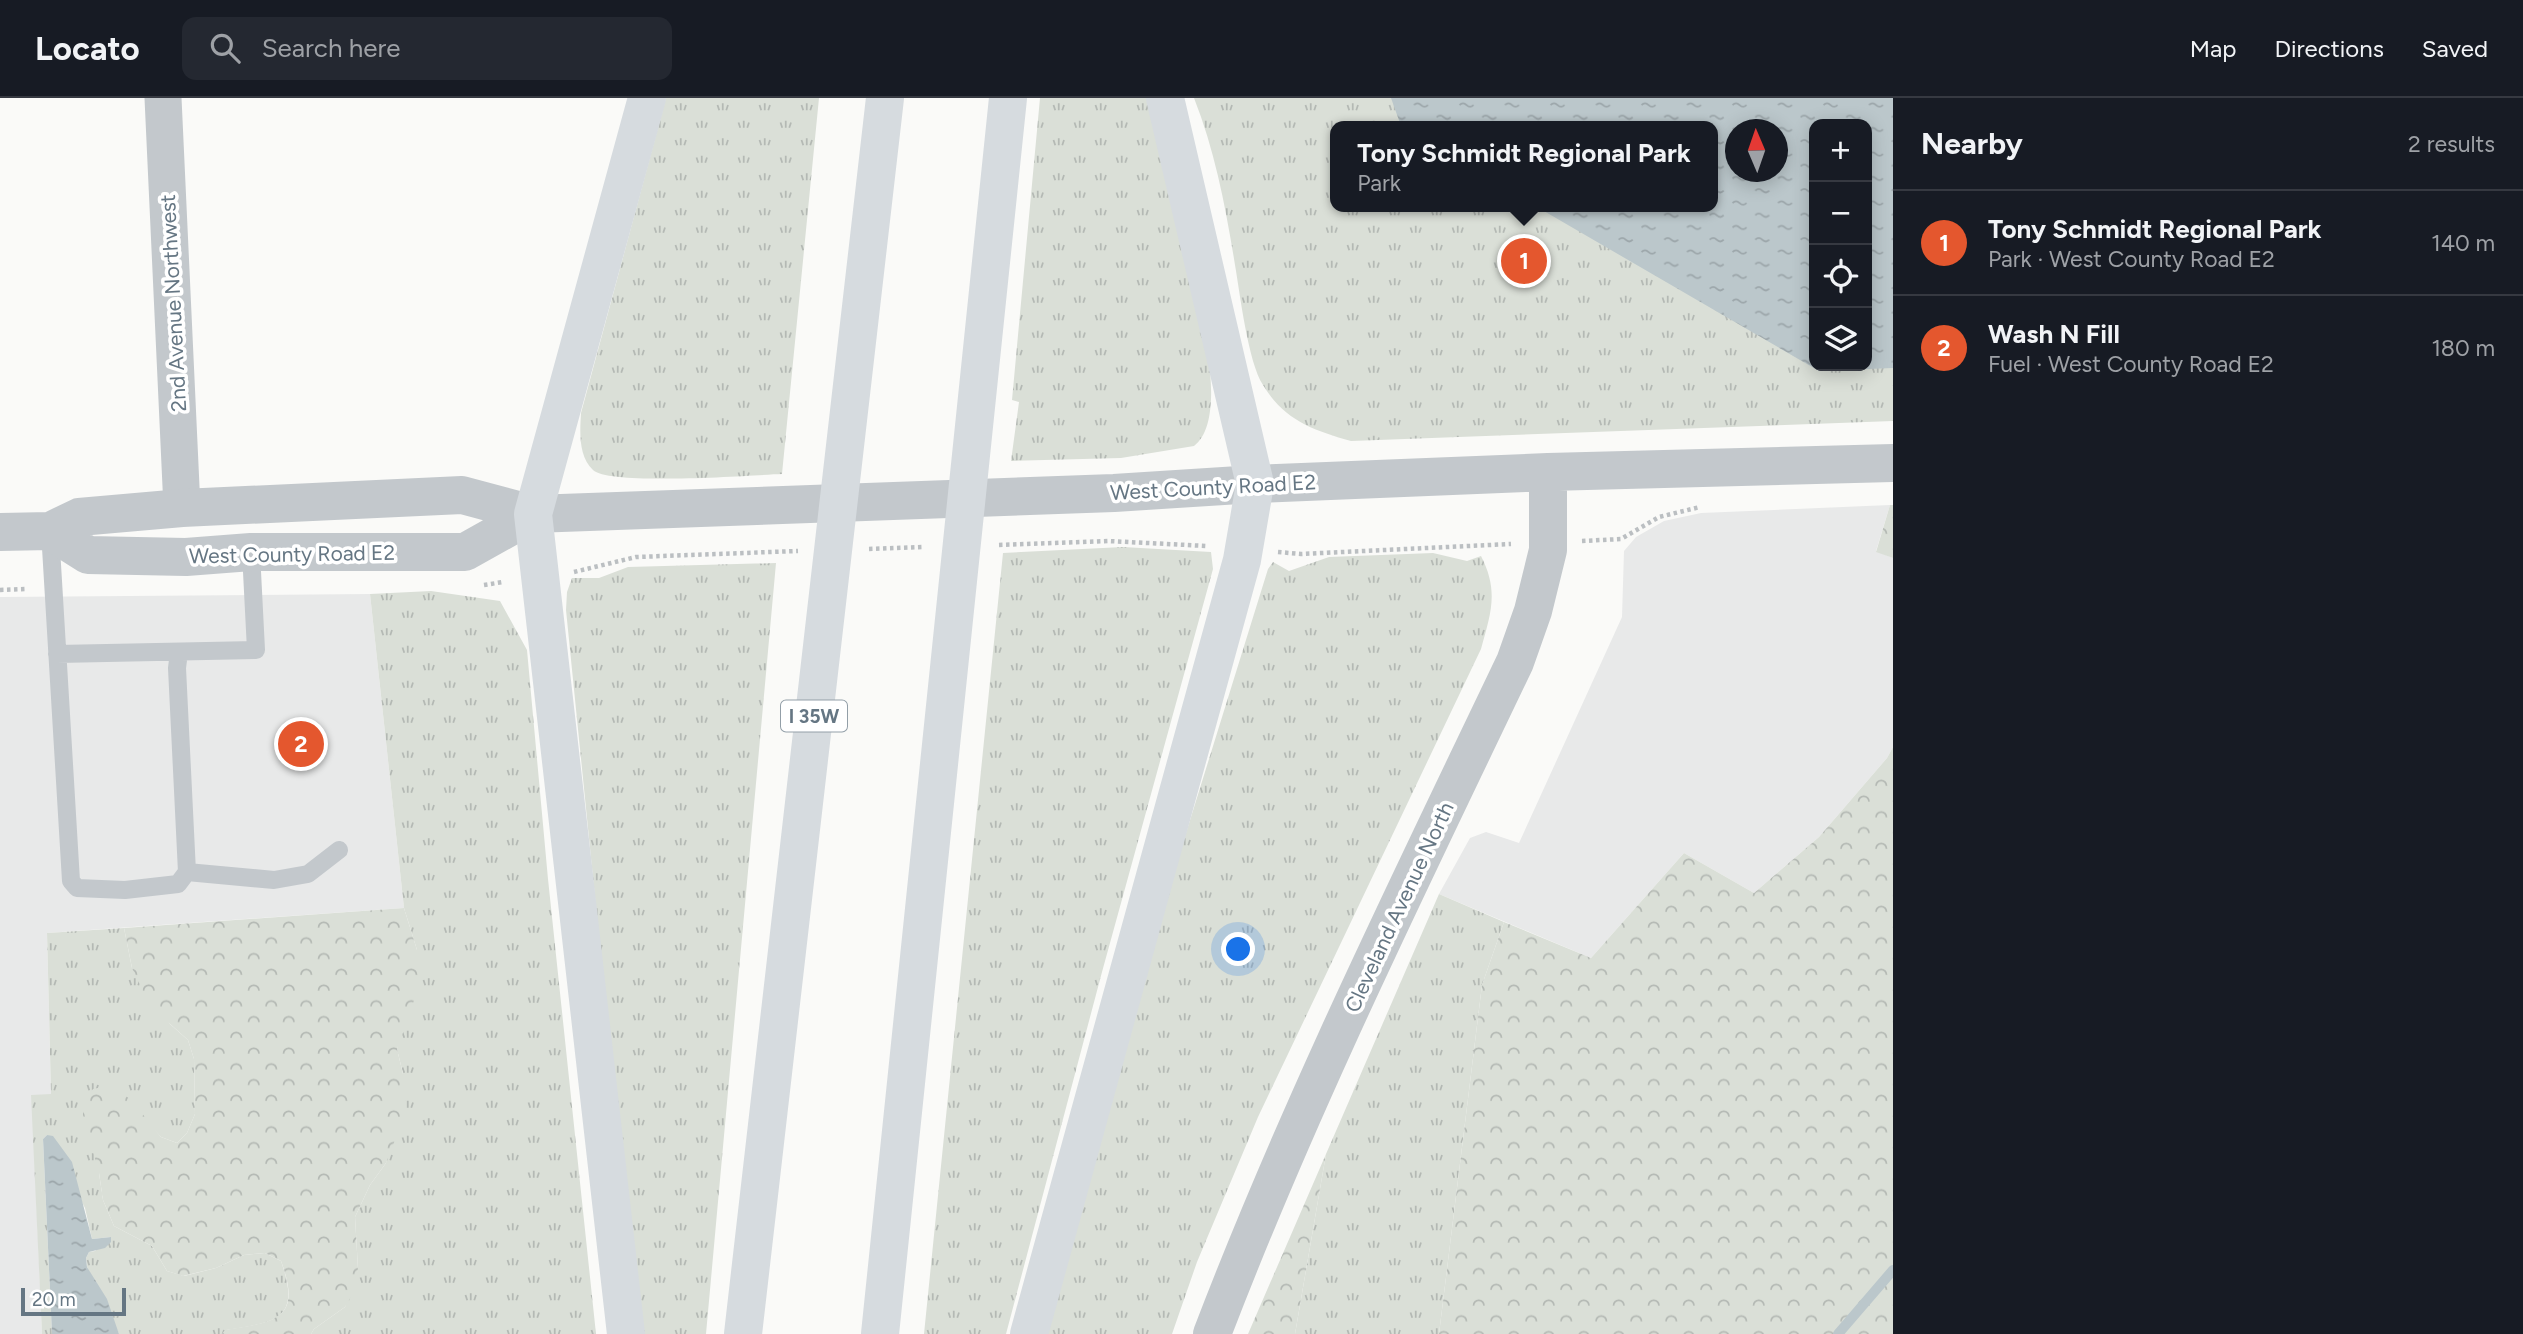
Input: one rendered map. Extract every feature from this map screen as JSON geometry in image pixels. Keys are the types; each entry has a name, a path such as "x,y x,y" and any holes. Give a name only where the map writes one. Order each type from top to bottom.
{"highway":[{"path":"626,1334 533,514 647,98"},
{"name":"I 35W","path":"743,1334 885,98"},
{"path":"880,1334 1008,98"},
{"path":"1029,1334 1242,560 1255,484 1165,98"}],"street":[{"name":"2nd Avenue Northwest","path":"163,98 182,508"},
{"name":"West County Road E2","path":"0,532 50,531 79,517 182,508 461,495 533,514 1114,493 1255,484 1548,472 1893,463"},
{"name":"Cleveland Avenue North","path":"1212,1334 1279,1167 1328,1057 1515,662 1533,611 1548,550 1548,472"},
{"name":"West County Road E2","path":"50,531 88,555 186,557 251,552 465,552 533,514"}],"lane":[{"path":"50,531 71,881 77,888 125,890 178,884 187,872 177,668 179,652"},
{"path":"57,654 257,650 251,552"},
{"path":"187,872 274,880 308,874 339,850"}],"path":[{"path":"1621,539 1659,517 1706,506"},
{"path":"997,545 1108,541 1197,545"},
{"path":"1301,554 1468,546"},
{"path":"858,550 927,547"},
{"path":"582,571 636,557 802,551"}],"shaded area":[{"path":"1890,505 1876,551 1893,558 1893,747 1887,758 1819,837 1754,893 1684,853 1591,958 1439,894 1470,838 1486,832 1519,843 1622,617 1624,551 1636,537 1664,521 1701,513"},
{"path":"370,594 404,908 47,933 51,1095 32,1096 42,1334 0,1334 0,597"}],"green space":[{"path":"666,98 819,98 782,474 625,478 593,470 582,451 581,413"},
{"path":"1040,98 1149,98 1206,342 1211,405 1206,430 1194,446 1121,458 1011,461 1019,402 1012,400"},
{"path":"1194,98 1893,98 1893,421 1351,441 1324,433 1301,422 1280,407 1258,374 1245,327 1219,180"},
{"path":"1890,505 1893,505 1893,558 1876,552"},
{"path":"1123,547 1211,552 1213,569 1006,1334 924,1334 1003,553"},
{"path":"1433,553 1467,561 1481,556 1490,580 1492,602 1481,649 1258,1117 1197,1262 1172,1334 1042,1334 1114,1065 1268,569 1273,562 1289,571 1329,557"},
{"path":"776,563 706,1334 639,1334 566,610 567,592 572,578 599,578 628,567"},
{"path":"431,591 500,601 527,650 596,1334 311,1334 345,1307 358,1269 355,1217 370,1185 386,1163 403,1074 397,1049 417,950 404,908 370,594"},
{"path":"1893,747 1893,1334 1439,1334 1482,985 1504,922 1591,958 1684,853 1754,893 1819,837 1887,758"},
{"path":"1439,894 1504,922 1482,985 1439,1334 1295,1334 1326,1154"},
{"path":"404,908 417,950 419,978 412,1008 397,1049 403,1074 406,1112 386,1163 370,1185 355,1217 358,1269 355,1290 345,1307 311,1334 222,1334 225,1330 258,1324 280,1315 289,1296 281,1261 265,1253 244,1255 216,1268 183,1276 167,1271 152,1246 114,1226 103,1200 99,1173 83,1115 83,1103 93,1089 107,1086 121,1092 132,1101 161,1137 177,1143 187,1133 195,1114 194,1059 188,1040 150,1006 132,968 124,928"},
{"path":"124,928 132,968 170,1024 188,1040 194,1059 195,1114 187,1133 177,1143 161,1137 148,1123 99,1173 103,1200 114,1226 152,1246 167,1271 184,1276 216,1268 244,1255 265,1253 281,1261 288,1296 286,1307 280,1315 271,1320 226,1330 222,1334 119,1334 87,1267 86,1258 89,1252 95,1251 111,1237 92,1239 85,1208 47,1135 43,1139 52,1334 42,1334 31,1095 51,1094 47,933"},
{"path":"1326,1154 1295,1334 1248,1334"}],"water":[{"path":"1391,98 1893,98 1893,368 1872,369 1872,119 1809,119 1809,365 1546,212 1718,212 1718,121 1399,121"},
{"path":"47,1135 53,1136 72,1162 92,1239 111,1237 111,1242 105,1248 89,1252 86,1258 87,1267 107,1299 119,1334 52,1334 43,1139"}],"waterway":[{"path":"1838,1334 1893,1270"}],"place":[{"name":"Tony Schmidt Regional Park","path":"1524,261"},
{"name":"Wash N Fill","path":"301,744"}]}
